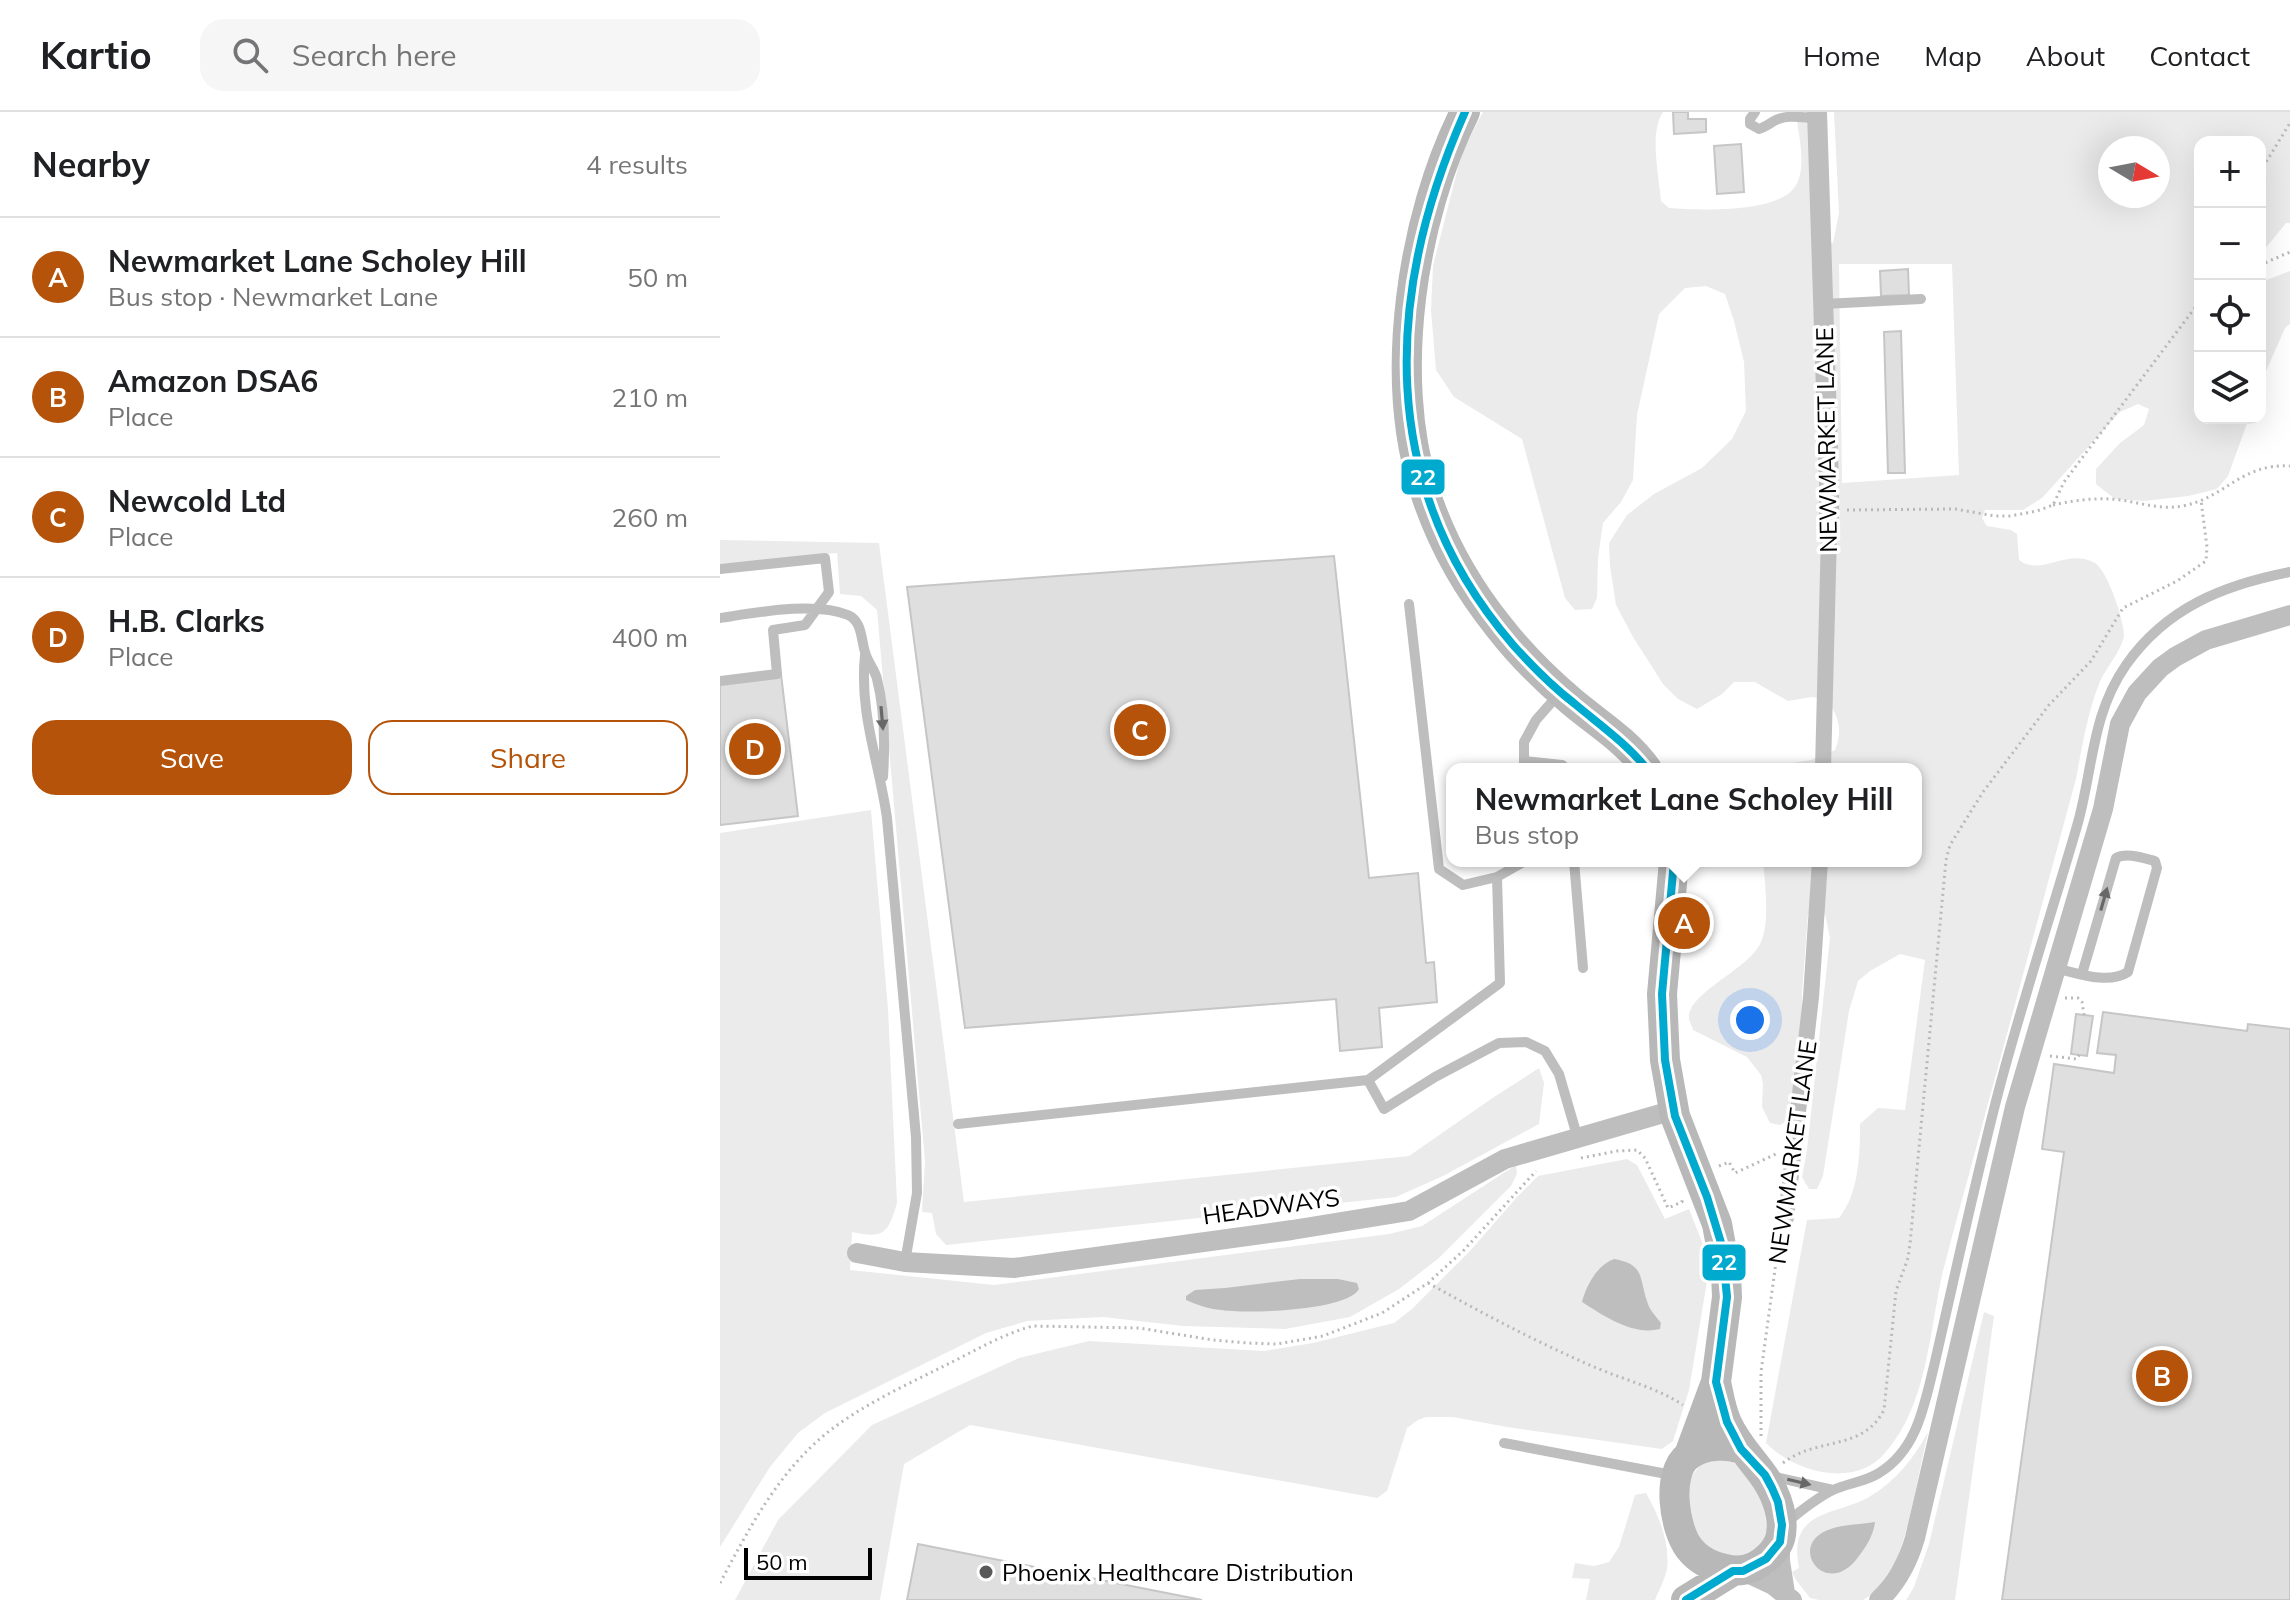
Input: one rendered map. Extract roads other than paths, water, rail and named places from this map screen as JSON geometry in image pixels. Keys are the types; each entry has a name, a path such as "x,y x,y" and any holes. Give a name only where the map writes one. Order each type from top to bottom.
{"main road":[{"path":"1465,112 1431,202 1414,280 1407,372 1408,407 1423,486 1461,572 1500,628 1561,692 1620,738 1642,763"},
{"path":"1673,867 1663,970 1665,1060 1674,1110 1717,1224 1726,1273 1726,1311 1716,1382 1674,1490 1675,1507 1688,1547 1706,1563 1738,1571"},
{"path":"1685,1600 1766,1559 1781,1534 1774,1469 1727,1422 1716,1382"},
{"path":"1683,1466 1717,1446 1751,1445"},
{"path":"1685,1600 1688,1547"}],"street":[{"name":"NEWMARKET LANE","path":"1817,115 1829,510 1823,763"},
{"path":"1879,1600 1903,1569 1915,1538 2015,1107 2103,809 2120,724 2137,693 2160,668 2189,649 2216,637 2290,615"},
{"name":"NEWMARKET LANE","path":"1786,1218 1811,997 1820,867"},
{"name":"HEADWAYS","path":"857,1253 905,1262 1014,1268 1409,1211 1505,1159 1577,1149 1674,1110"},
{"path":"1781,1534 1780,1561 1789,1597"},
{"path":"1738,1571 1789,1597"}],"lane":[{"path":"1755,112 1750,124 1759,129 1769,126 1771,116 1817,115"},
{"path":"1824,304 1921,299"},
{"path":"720,569 825,558 829,592 805,625 773,630 777,674 720,681"},
{"path":"1781,1534 1833,1490 1866,1480 1890,1466 1907,1445 1923,1410 2000,1087 2082,809 2099,719 2115,682 2142,645 2193,603 2221,590 2290,572"},
{"path":"1409,604 1439,869 1463,885 1497,877 1514,867"},
{"path":"720,618 764,612 832,610 854,618 860,628 865,655 863,683 869,735 882,783 900,938 916,1137 917,1193 905,1262"},
{"path":"1524,763 1524,742 1536,720 1561,692"},
{"path":"2055,968 2082,974 2115,977 2128,972 2157,868 2155,861 2126,855 2116,858 2082,974"},
{"path":"1575,867 1583,968"},
{"path":"958,1124 1368,1080 1500,983 1497,877"},
{"path":"1368,1080 1384,1109 1499,1043 1526,1042 1545,1051 1559,1074 1577,1149"},
{"path":"1504,1443 1683,1466"},
{"path":"1774,1469 1833,1490"}],"place":[{"name":"Newcold Ltd","path":"1140,730"},
{"name":"H.B. Clarks","path":"755,749"},
{"name":"Newmarket Lane Scholey Hill","path":"1684,923"},
{"name":"Amazon DSA6","path":"2162,1376"},
{"name":"Phoenix Healthcare Distribution","path":"986,1572"}]}
